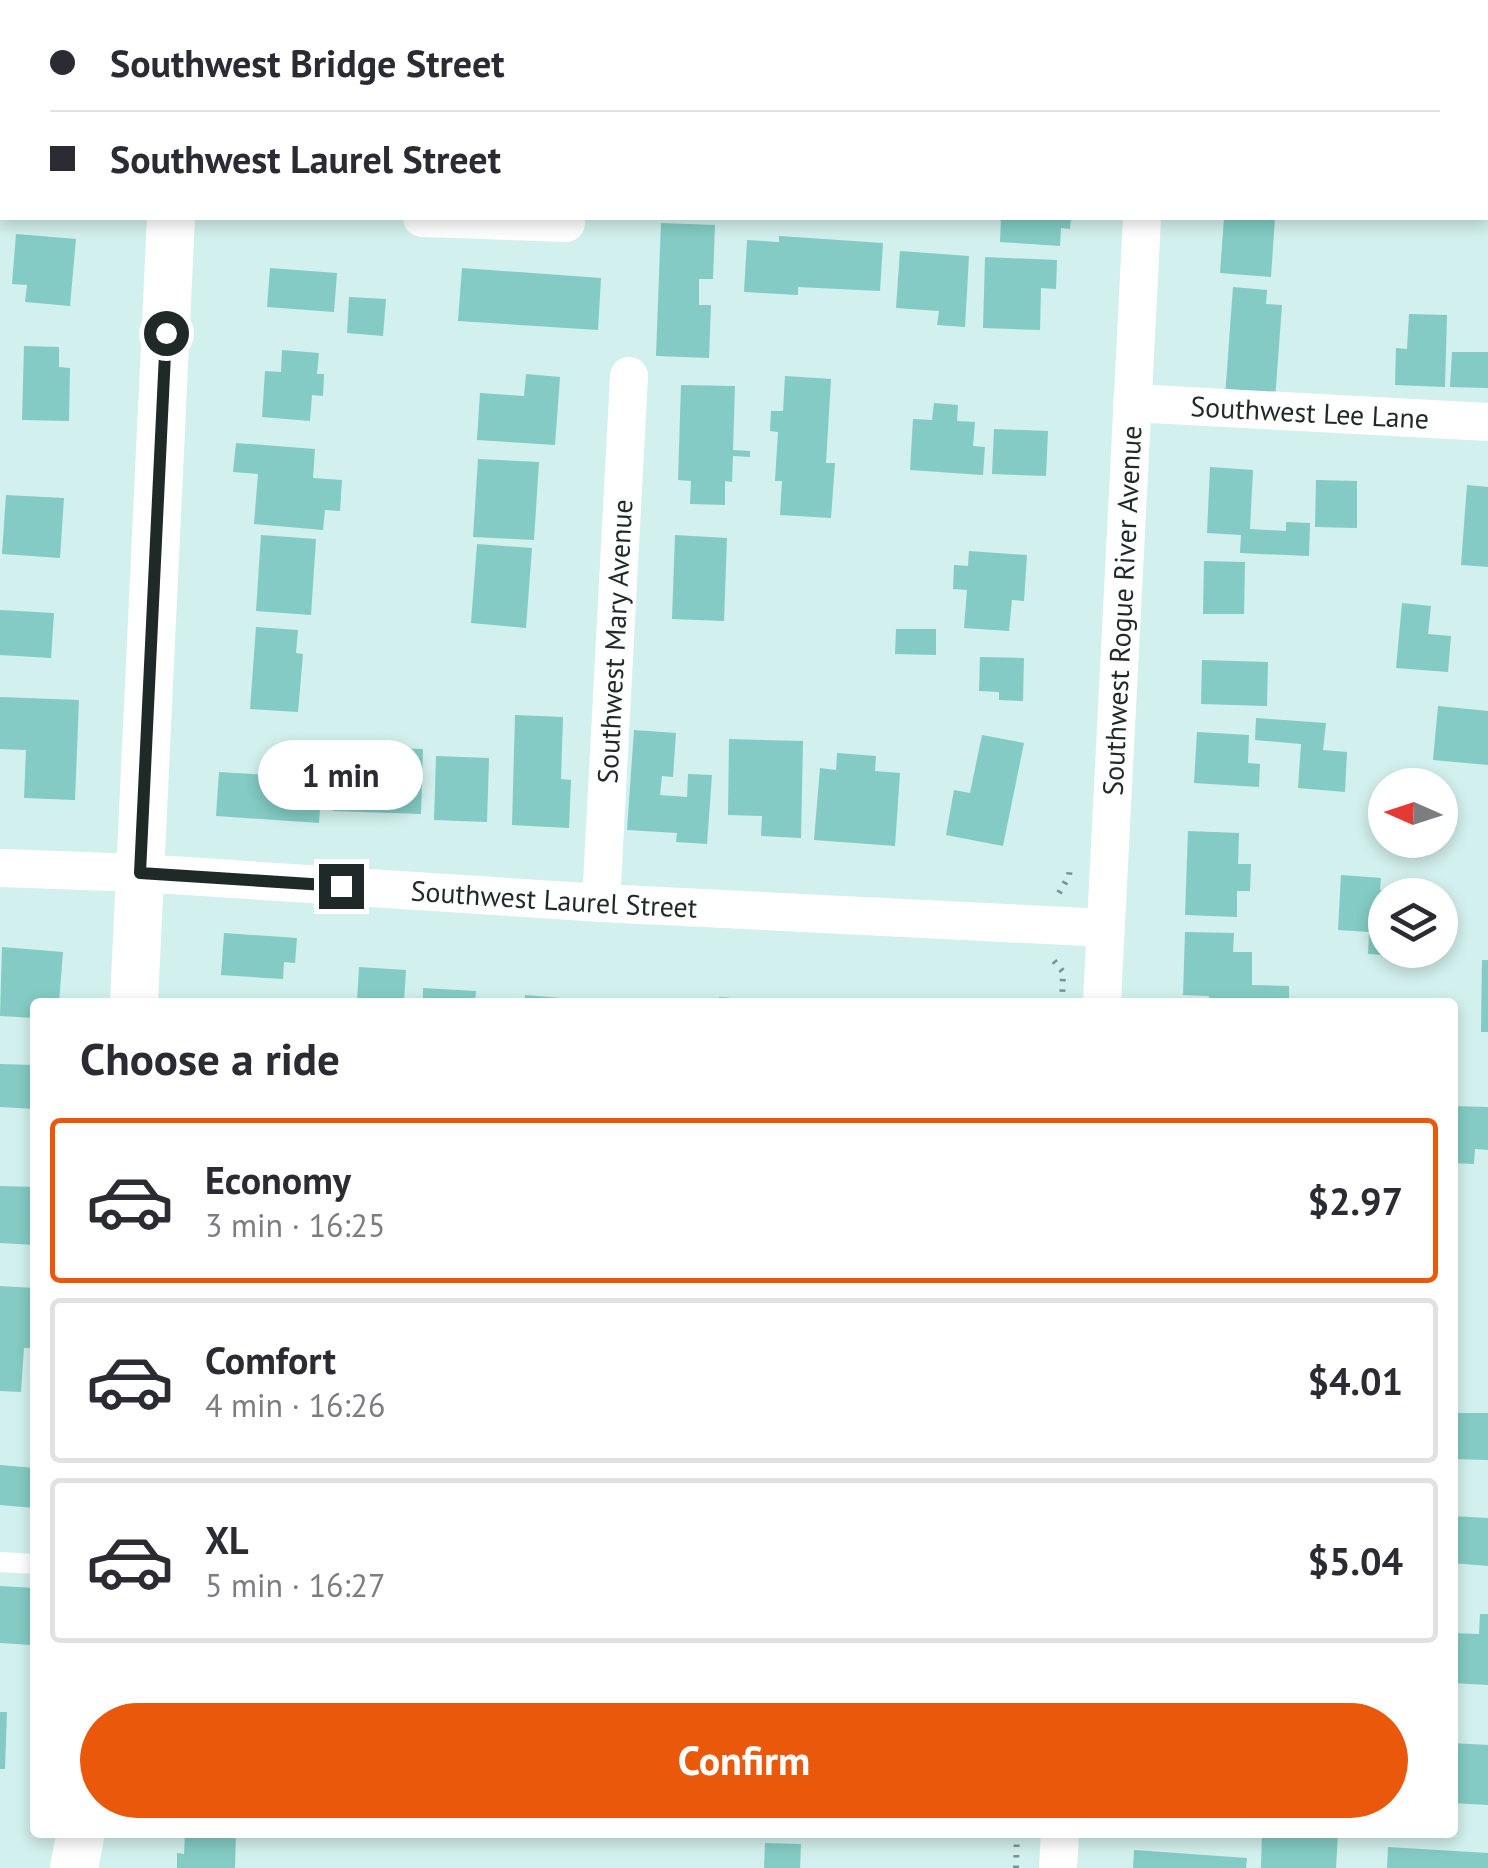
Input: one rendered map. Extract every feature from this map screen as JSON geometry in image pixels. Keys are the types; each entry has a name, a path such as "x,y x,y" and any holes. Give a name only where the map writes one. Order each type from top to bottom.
{"street":[{"path":"134,998 172,220"},
{"path":"480,220 566,223"},
{"name":"Southwest Rogue River Avenue","path":"1102,998 1142,220"},
{"name":"Southwest Mary Avenue","path":"601,903 628,376"},
{"name":"Southwest Lee Lane","path":"1132,403 1488,422"},
{"name":"Southwest Laurel Street","path":"0,868 1106,928"},
{"path":"74,1868 80,1838"},
{"path":"1058,1868 1060,1838"}],"lane":[{"path":"0,1562 30,1564"}],"path":[{"path":"1058,894 1069,876 1070,856"},
{"path":"1038,959 1054,961 1064,972 1062,998"},
{"path":"1016,1868 1018,1838"}],"building":[{"path":"1001,220 1071,220 1070,229 1061,228 1060,246 1000,242"},
{"path":"1224,220 1275,220 1271,277 1220,273"},
{"path":"661,223 715,225 713,279 699,279 699,305 711,305 709,358 656,356"},
{"path":"16,234 76,239 70,306 25,302 27,285 12,284"},
{"path":"779,236 883,243 880,291 798,287 798,295 744,292 747,240 779,242"},
{"path":"900,251 969,256 965,327 937,325 939,311 896,308"},
{"path":"985,257 1057,260 1056,289 1041,288 1040,330 983,328"},
{"path":"270,268 337,273 334,312 267,307"},
{"path":"462,268 601,278 598,330 458,321"},
{"path":"1233,287 1267,290 1266,304 1282,305 1275,400 1225,397"},
{"path":"349,297 386,299 383,336 347,333"},
{"path":"1409,314 1447,315 1445,387 1395,385 1396,348 1407,349"},
{"path":"24,346 59,347 59,367 70,368 69,421 22,420"},
{"path":"282,350 319,353 317,374 324,374 323,396 312,395 310,421 262,417 265,371 281,372"},
{"path":"1452,352 1488,352 1488,388 1450,387"},
{"path":"526,374 560,377 555,445 477,440 480,393 524,396"},
{"path":"785,376 831,379 826,463 835,463 831,518 780,515 782,481 775,481 778,432 770,431 771,411 783,411"},
{"path":"681,385 735,386 733,450 750,451 750,457 733,456 732,482 725,481 725,505 690,504 691,481 678,480"},
{"path":"934,403 958,405 957,421 975,422 973,446 985,447 983,475 910,470 913,419 932,420"},
{"path":"994,429 1048,431 1046,476 992,474"},
{"path":"236,443 315,449 313,478 342,480 340,511 325,510 323,530 254,524 258,474 233,472"},
{"path":"478,459 539,462 534,540 473,537"},
{"path":"1210,467 1253,470 1250,529 1286,531 1286,522 1310,523 1309,556 1240,553 1241,535 1207,533"},
{"path":"1316,480 1357,481 1357,528 1315,527"},
{"path":"1467,485 1488,487 1488,567 1461,565"},
{"path":"6,495 64,498 60,558 2,554"},
{"path":"261,535 316,539 311,615 256,611"},
{"path":"675,535 727,538 724,621 672,619"},
{"path":"477,544 532,548 526,628 471,623"},
{"path":"969,551 1027,555 1024,601 1012,600 1009,631 964,628 967,590 953,589 954,565 968,566"},
{"path":"1204,561 1245,562 1244,614 1203,614"},
{"path":"1402,603 1431,606 1428,634 1451,636 1448,672 1396,668"},
{"path":"0,610 54,613 51,658 0,655"},
{"path":"256,627 298,630 296,653 303,654 298,712 250,709"},
{"path":"896,629 936,629 936,655 895,654"},
{"path":"980,657 1024,658 1023,701 999,700 999,692 979,691"},
{"path":"1202,660 1268,662 1267,706 1201,704"},
{"path":"0,697 79,700 75,800 24,798 26,750 0,749"},
{"path":"1438,706 1488,711 1488,765 1433,760"},
{"path":"515,715 563,717 561,779 571,780 569,828 512,825"},
{"path":"1256,718 1326,723 1323,750 1347,752 1345,792 1298,788 1301,744 1255,740"},
{"path":"634,730 676,733 673,777 662,776 660,795 687,797 688,774 712,775 707,844 676,842 677,833 627,830"},
{"path":"1197,732 1249,735 1248,763 1260,764 1259,787 1194,783"},
{"path":"982,735 1024,743 1003,846 946,835 954,790 970,793"},
{"path":"729,739 803,741 801,838 761,836 762,816 728,815"},
{"path":"351,747 423,749 421,814 333,811 333,785 350,786"},
{"path":"837,753 876,756 875,771 900,773 895,846 814,840 820,768 836,770"},
{"path":"436,756 489,758 487,822 434,820"},
{"path":"219,772 322,778 319,823 216,816"},
{"path":"1188,831 1239,833 1238,864 1251,864 1250,891 1237,891 1237,917 1185,915"},
{"path":"1341,875 1381,878 1368,878 1368,932 1338,930"},
{"path":"1185,932 1234,933 1233,952 1252,952 1252,985 1289,986 1289,998 1183,995"},
{"path":"224,933 297,938 295,963 284,962 283,979 221,975"},
{"path":"2,947 63,952 59,998 30,998 30,1018 0,1016"},
{"path":"1482,960 1488,960 1488,1032 1481,1032"},
{"path":"359,967 406,970 404,998 357,998"},
{"path":"423,988 476,991 475,998 423,998"},
{"path":"0,1064 30,1065 30,1109 0,1107"},
{"path":"1458,1106 1488,1107 1488,1150 1475,1149 1474,1164 1458,1163"},
{"path":"0,1186 30,1187 30,1245 0,1243"},
{"path":"0,1286 30,1288 30,1348 24,1348 21,1392 0,1391"},
{"path":"1458,1413 1488,1413 1488,1460 1458,1459"},
{"path":"0,1465 30,1468 30,1508 0,1505"},
{"path":"1458,1516 1488,1518 1488,1566 1458,1564"},
{"path":"0,1586 30,1588 30,1645 0,1643"},
{"path":"1480,1614 1488,1614 1488,1685 1458,1683 1458,1633 1479,1634"},
{"path":"0,1712 7,1712 5,1769 0,1769"},
{"path":"1458,1743 1488,1745 1488,1805 1458,1803"},
{"path":"185,1838 236,1838 235,1868 177,1868 177,1853 184,1854"},
{"path":"1262,1838 1338,1838 1336,1868 1261,1868"},
{"path":"765,1843 801,1844 800,1868 764,1868"},
{"path":"1388,1847 1488,1853 1488,1868 1387,1868"},
{"path":"1134,1850 1247,1858 1246,1868 1133,1868"}],"route":[{"path":"166,333 140,873 341,886"}]}
